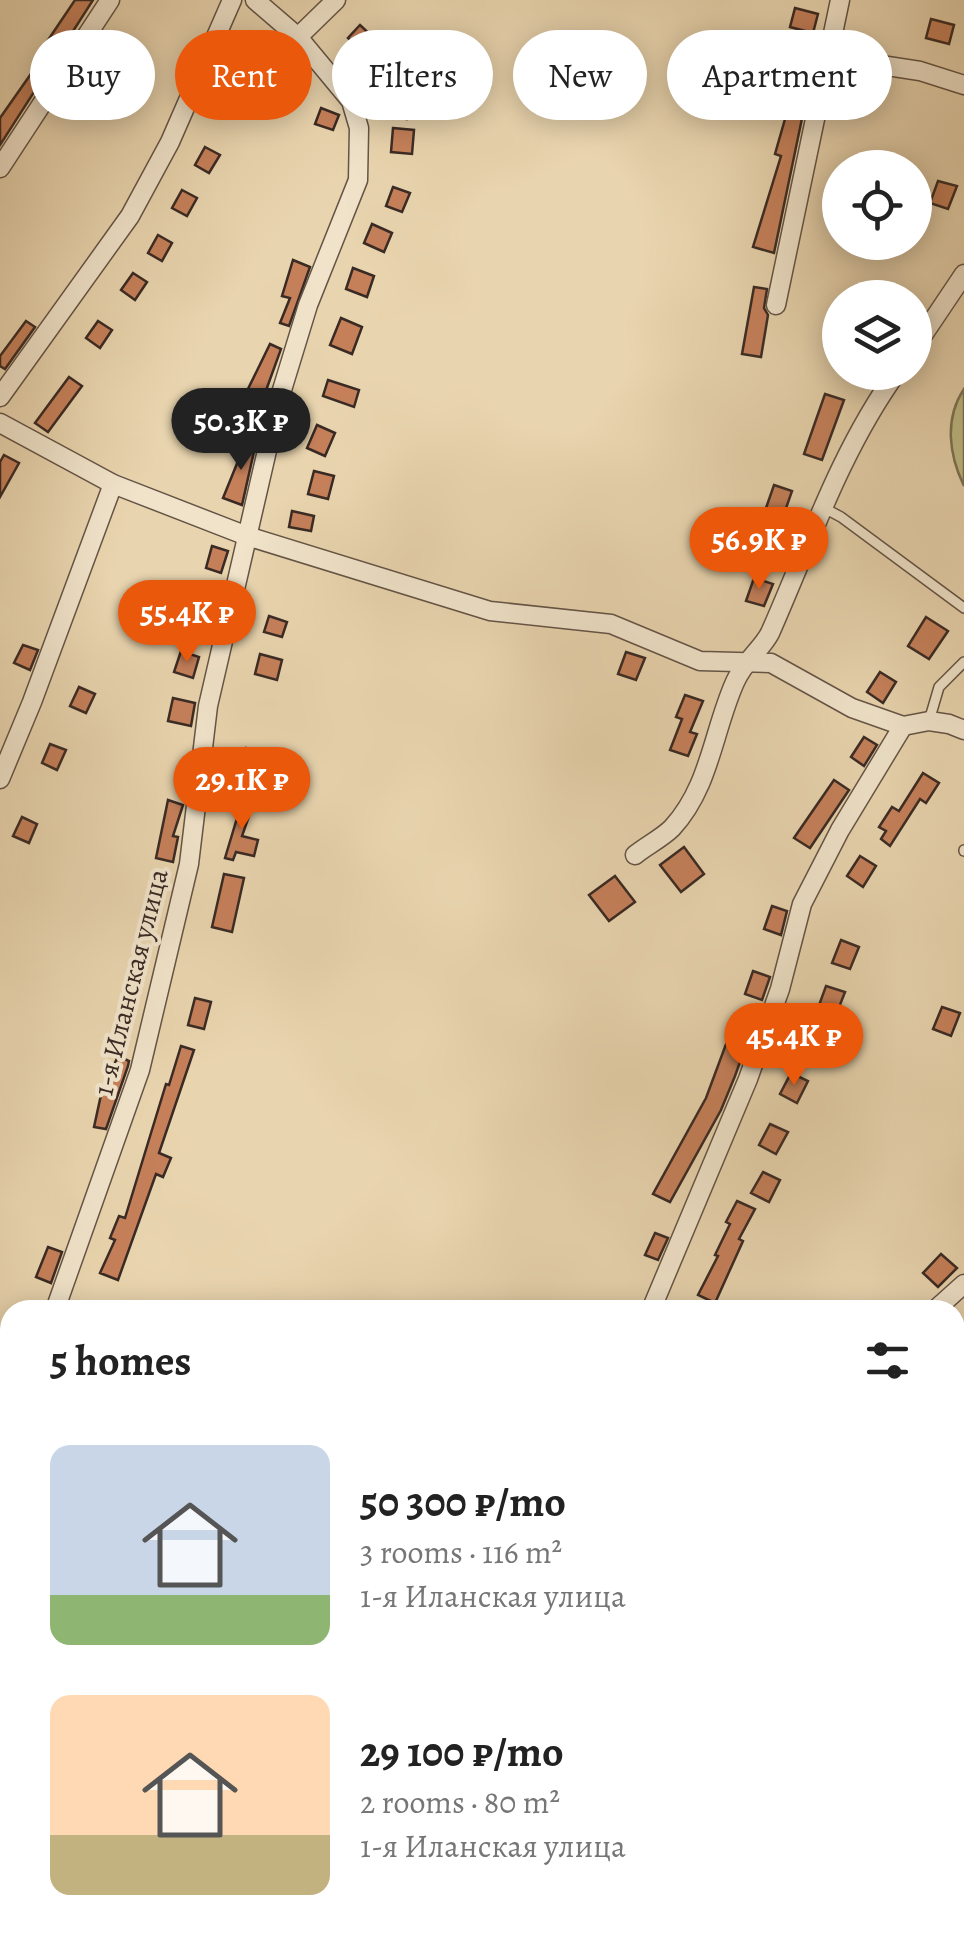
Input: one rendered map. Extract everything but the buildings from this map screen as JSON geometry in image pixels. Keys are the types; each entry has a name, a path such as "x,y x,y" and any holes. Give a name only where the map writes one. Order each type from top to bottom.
{"street":[{"path":"0,168 110,0"},
{"path":"0,397 130,216 170,142 232,0"},
{"name":"1-я Иланская улица","path":"256,0 290,30"},
{"path":"305,30 336,0"},
{"path":"834,30 840,0"},
{"name":"1-я Иланская улица","path":"59,1300 140,1070 189,864 208,706 278,403 308,305 358,180 359,128 351,101 312,54"},
{"path":"892,67 964,85"},
{"path":"776,305 816,120"},
{"path":"932,322 964,274"},
{"path":"635,855 671,828 702,783 733,686 745,661 768,638 822,508 884,390"},
{"path":"0,423 113,484 247,536 490,611 611,624 700,661 770,663 852,708 903,726 929,721 964,730"},
{"path":"0,779 113,484"},
{"path":"655,1300 748,1079 780,989 802,904 840,830 903,726"}],"lane":[{"path":"822,508 841,517 964,608"},
{"path":"929,721 939,686 964,662"}],"shaded area":[{"path":"964,389 964,486 955,462 951,425"}]}
